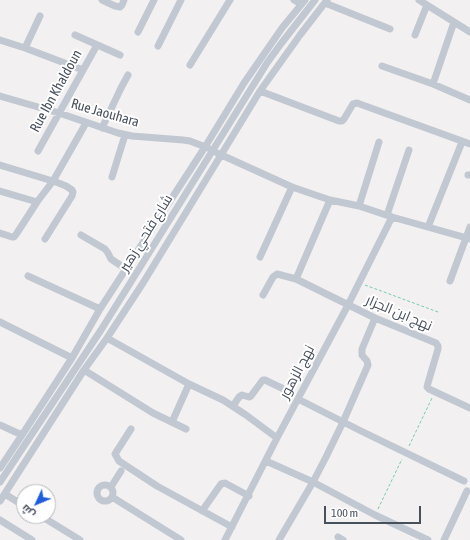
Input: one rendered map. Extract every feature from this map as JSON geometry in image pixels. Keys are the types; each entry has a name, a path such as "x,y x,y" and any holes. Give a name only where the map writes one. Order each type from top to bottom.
{"street":[{"path":"102,0 120,7 124,0"},
{"path":"138,32 154,0"},
{"path":"158,46 181,0"},
{"path":"190,65 230,0"},
{"path":"294,0 303,2"},
{"name":"شارع فتحي زهير","path":"0,482 101,330 233,117 272,57 315,0"},
{"path":"419,0 470,32"},
{"path":"0,501 84,370 143,283 220,154 260,91 326,1 390,29"},
{"name":"شارع فتحي زهير","path":"0,468 3,457 22,435 72,358 100,309 205,147 244,83 268,48 303,2"},
{"path":"415,35 427,5"},
{"path":"25,48 40,16"},
{"path":"433,84 454,22"},
{"path":"75,36 120,55"},
{"path":"0,40 83,70"},
{"name":"Rue Ibn Khaldoun","path":"38,151 97,45"},
{"path":"382,66 433,84 470,100"},
{"path":"102,128 128,75"},
{"path":"260,91 339,122 344,120 353,104 357,103 470,144"},
{"name":"Rue Jaouhara","path":"0,97 59,113 125,135 190,141 292,187 330,200 359,206 468,238"},
{"path":"0,233 14,236 17,233 37,202 53,181 86,123"},
{"path":"112,177 125,135"},
{"path":"359,206 379,142"},
{"path":"428,227 462,142"},
{"name":"نهج الزهور","path":"226,540 277,438 360,283 389,216 409,150"},
{"path":"0,165 53,181 70,188 73,192 45,239"},
{"path":"260,257 292,187"},
{"path":"0,191 37,202"},
{"path":"296,280 330,200"},
{"path":"450,281 468,238 470,227"},
{"path":"81,235 106,249 111,259 126,269"},
{"name":"نهج ابن الجزار","path":"263,295 273,277 277,274 281,275 296,280 375,318 436,343 438,349 427,387 432,391 470,408"},
{"path":"28,276 100,309"},
{"path":"279,540 313,482 343,422 368,365 367,361 362,355 362,349 375,318"},
{"path":"0,322 72,358"},
{"path":"107,338 189,384 223,400 277,438"},
{"path":"84,370 154,413 186,429"},
{"path":"233,406 242,395 249,397 253,394 263,380 292,393"},
{"path":"172,422 189,384"},
{"path":"298,399 382,442 467,480 463,487 468,491 444,540"},
{"path":"0,424 22,435"},
{"path":"131,430 115,454 119,461 157,486 232,527"},
{"path":"266,461 313,482 375,514 413,537 428,540"},
{"path":"111,488 121,471"},
{"path":"202,511 221,484 225,484 248,496"},
{"path":"106,485 111,488 113,492 112,497 108,501 102,502 96,496 97,490 100,486 106,485"},
{"path":"5,494 16,501"},
{"path":"112,497 181,540"},
{"path":"0,520 32,540"},
{"path":"54,524 80,540"}],"path":[{"path":"360,283 439,312"}]}
